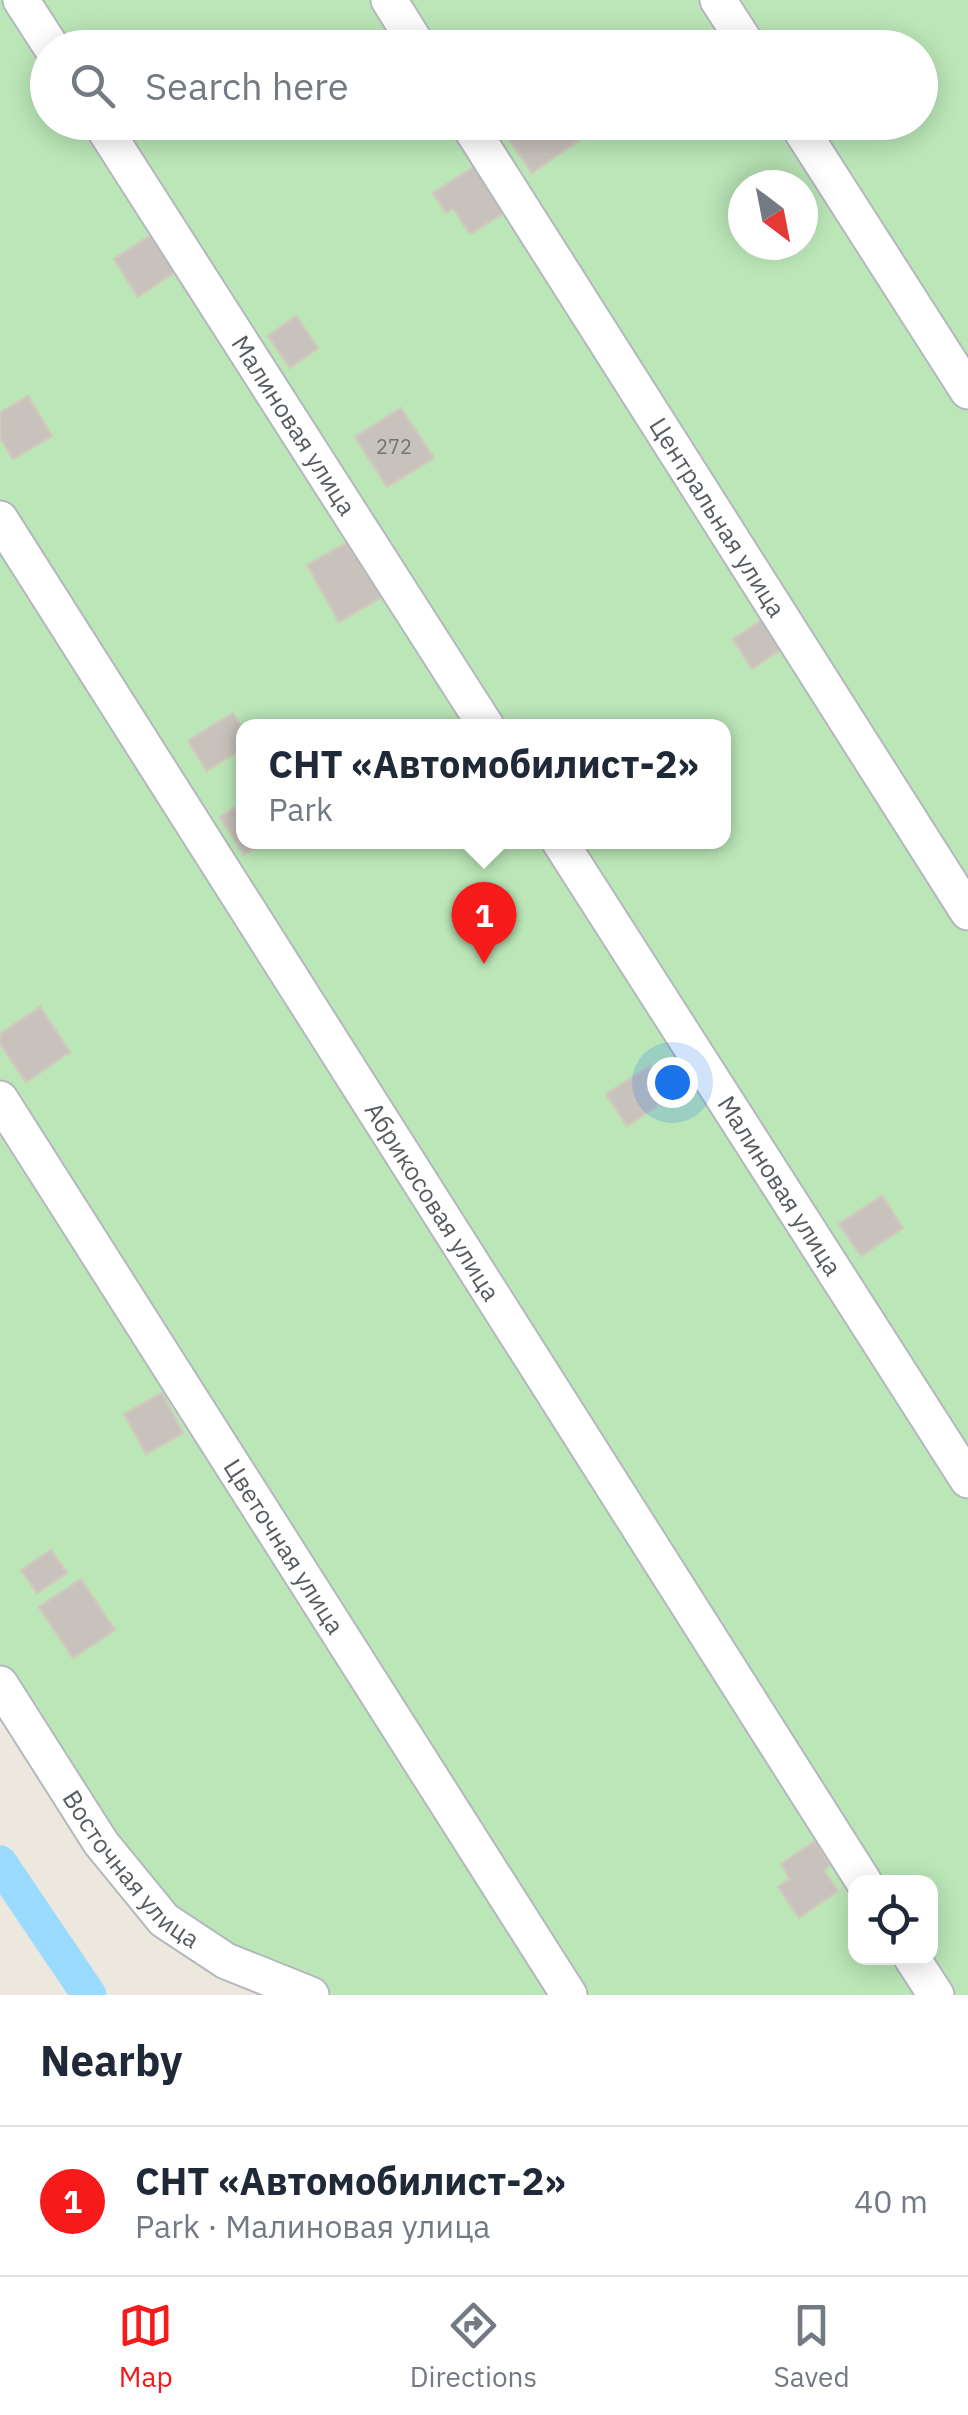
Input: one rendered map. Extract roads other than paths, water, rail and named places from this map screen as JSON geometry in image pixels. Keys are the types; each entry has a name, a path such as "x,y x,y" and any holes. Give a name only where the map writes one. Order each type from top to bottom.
{"street":[{"path":"0,12 19,0 40,30"},
{"path":"389,0 408,30"},
{"path":"718,0 737,30"},
{"name":"Малиновая улица","path":"112,140 482,719"},
{"name":"Центральная улица","path":"478,140 968,912"},
{"path":"807,140 968,392"},
{"name":"Абрикосовая улица","path":"0,519 860,1875"},
{"name":"Малиновая улица","path":"564,849 968,1480"},
{"name":"Цветочная улица","path":"0,1098 570,1995"},
{"name":"Восточная улица","path":"0,1684 101,1844 164,1920 226,1961 311,1995"},
{"path":"917,1965 936,1995"}],"waterway":[{"path":"0,1863 89,1995"}],"place":[{"name":"СНТ «Автомобилист-2»","path":"484,964"}]}
